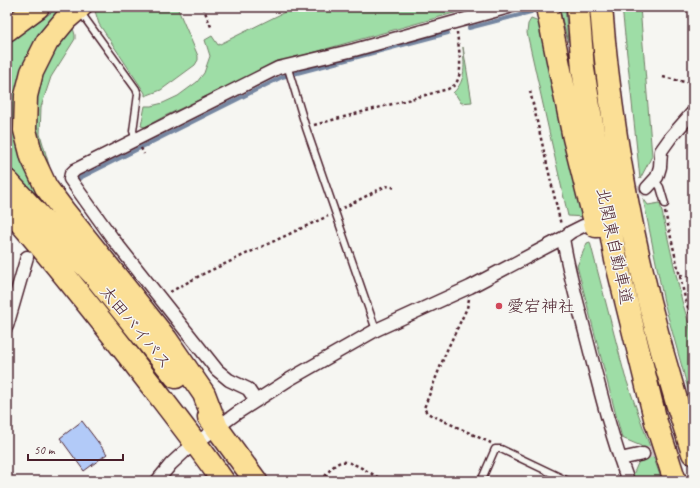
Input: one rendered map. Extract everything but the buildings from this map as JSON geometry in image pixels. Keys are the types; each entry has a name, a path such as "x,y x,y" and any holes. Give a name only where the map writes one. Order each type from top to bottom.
{"highway":[{"path":"7,16 18,7"},
{"path":"7,30 38,7"},
{"path":"547,7 574,138 620,323 656,422"},
{"name":"北関東自動車道","path":"578,7 583,69 616,260 656,422 674,481"},
{"name":"北関東自動車道","path":"601,7 605,60 614,128 640,260 656,330 676,404 693,453"},
{"path":"605,60 606,7"},
{"path":"82,12 66,19 47,42 32,72 26,96 25,130 32,157 46,187 166,339 204,394 218,428"},
{"name":"太田バイパス","path":"7,180 94,275 218,428 256,481"},
{"name":"太田バイパス","path":"7,207 33,250 81,295 196,443 223,481"}],"street":[{"path":"256,401 248,389 229,380 217,370 113,239 70,179 72,174 75,170 278,68 354,50 509,7"},
{"path":"651,184 660,168 661,150 693,112"},
{"path":"157,481 179,456 256,401 290,379 376,330 470,287 564,238 571,232 583,226"},
{"path":"564,238 566,256 584,329 620,459 628,481"},
{"path":"8,321 33,250"},
{"path":"620,459 643,454"}],"lane":[{"path":"82,12 136,89 138,94 133,132 136,139"},
{"path":"287,65 306,128 376,330"},
{"path":"651,184 660,187 665,204"},
{"path":"481,481 495,449 501,449 568,481"}],"path":[{"path":"203,7 212,29"},
{"path":"243,7 244,11 252,7"},
{"path":"306,128 448,89 456,84 460,76 460,65 456,22"},
{"path":"663,77 693,84"},
{"path":"530,91 564,238"},
{"path":"159,298 203,274 336,212 386,186 394,188"},
{"path":"665,204 680,275 693,324"},
{"path":"680,275 693,277"},
{"path":"470,287 467,308 446,352 424,408 427,413 490,442 495,449"},
{"path":"321,481 333,467 341,462 351,463 384,481"}],"green space":[{"path":"59,7 63,7 57,12 36,39 29,53 16,123 17,145 31,182 55,217 7,172 7,44"},
{"path":"96,7 177,7 198,56 198,60 195,65 161,90 145,96 145,93 99,24 95,11"},
{"path":"295,7 475,7 276,63 145,127 141,126 145,106 163,103 178,96 197,82 204,73 210,56 205,40 212,36 218,45"},
{"path":"559,7 565,7 568,42"},
{"path":"622,7 640,7 652,156 640,179"},
{"path":"531,19 539,22 584,217 568,216 527,33 528,24"},
{"path":"73,28 75,39 51,77 41,107 40,134 51,177 40,150 37,136 35,123 36,96 50,55"},
{"path":"463,47 472,102 461,103 453,93 461,83 463,77"},
{"path":"643,198 648,205 660,203 682,301 693,337 693,407 664,302"},
{"path":"590,242 625,376 662,481 634,481 632,477 639,461 646,459 641,446 622,438 577,266 587,243"}],"waterway":[{"path":"469,28 531,12"},
{"path":"80,178 282,77 448,33"}],"tunnel":[{"path":"624,201 647,188"},
{"path":"643,454 693,438"}],"place":[{"name":"愛宕神社","path":"499,306"}]}
